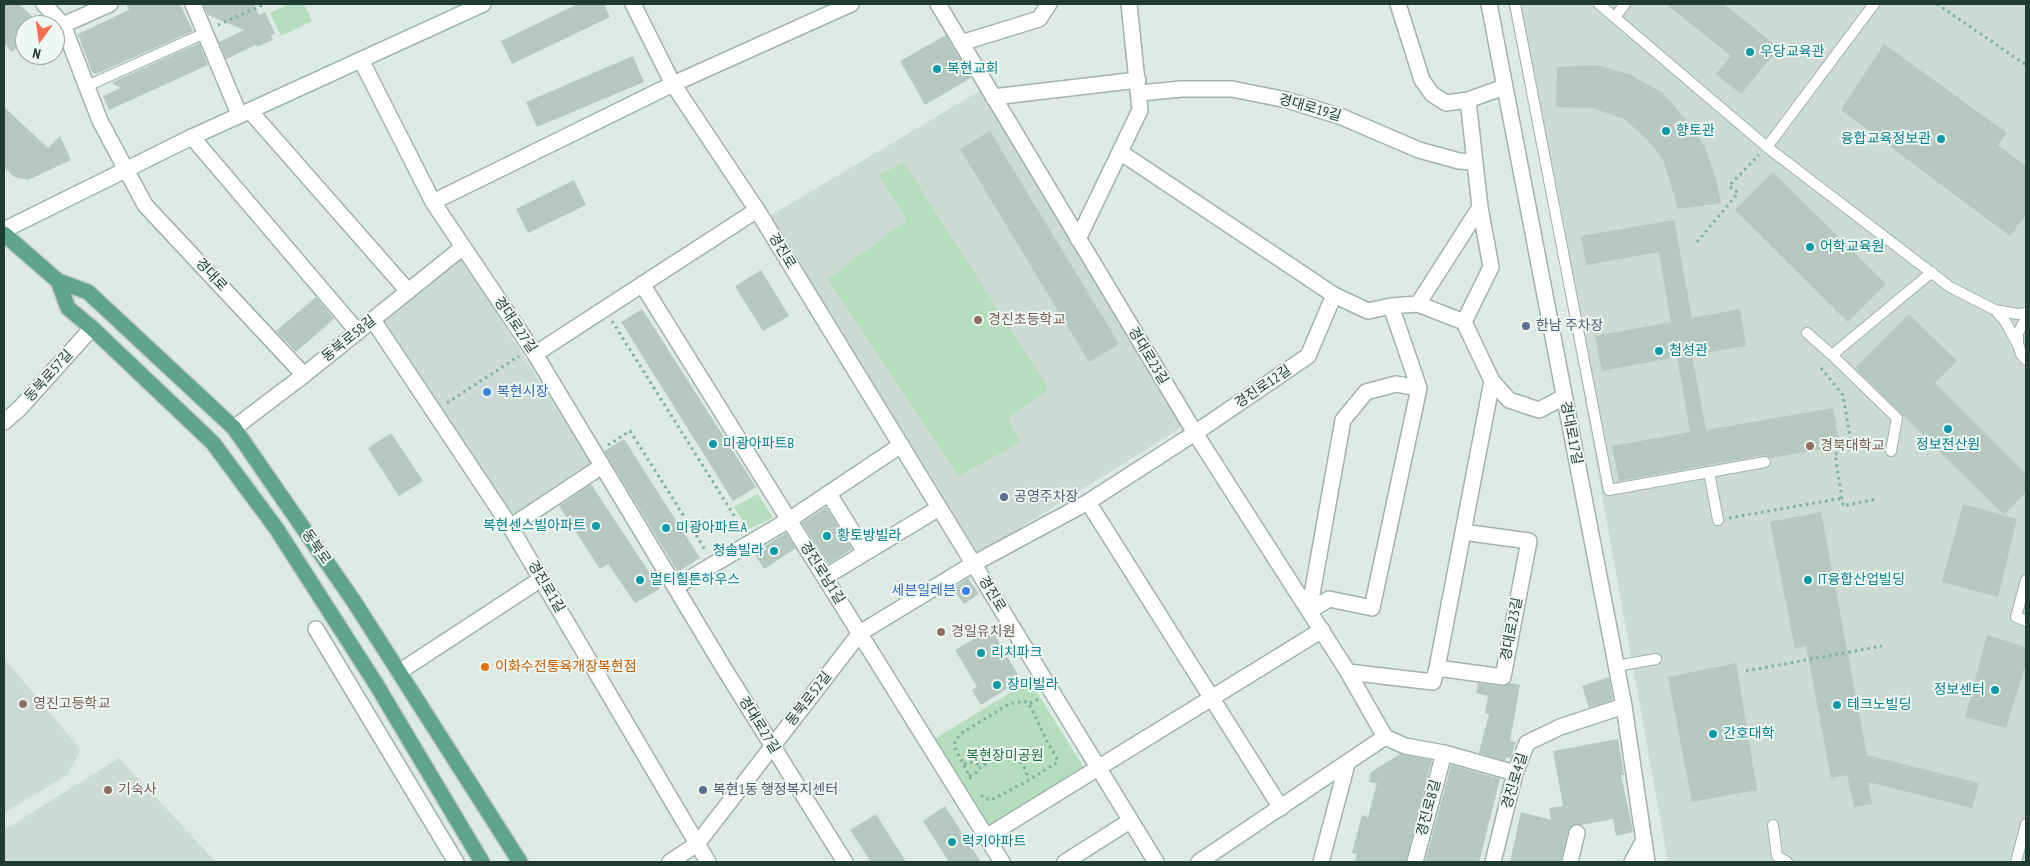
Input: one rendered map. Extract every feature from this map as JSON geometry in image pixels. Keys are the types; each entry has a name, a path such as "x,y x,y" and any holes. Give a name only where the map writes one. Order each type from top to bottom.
{"main road":[{"name":"동북로","path":"4,234 58,281 88,292 234,428 355,603 520,862"},
{"name":"동북로","path":"58,281 68,308 92,328 213,443 276,528 376,684 482,862"}],"street":[{"name":"경대로","path":"44,4 54,15"},
{"path":"65,24 110,4"},
{"path":"193,4 244,113 408,291"},
{"path":"4,230 192,136 483,4"},
{"name":"경진로","path":"633,4 673,84 758,210 1156,862"},
{"path":"433,202 673,84 851,4"},
{"name":"경대로23길","path":"938,4 1195,433 1322,630 1385,737"},
{"path":"961,44 1039,19 1049,4"},
{"path":"1078,239 1140,110 1129,4"},
{"path":"1398,4 1422,80 1432,94 1446,103 1468,100 1504,87"},
{"name":"경대로17길","path":"1489,4 1624,706 1647,862"},
{"name":"경대로","path":"65,30 100,121 145,205 304,375"},
{"name":"경대로27길","path":"361,60 433,202 533,351 772,746 845,862"},
{"name":"경대로19길","path":"993,97 1063,89 1139,87 1232,89 1287,100 1342,117 1419,150 1459,161 1474,162"},
{"path":"1464,322 1491,267 1480,207 1468,100"},
{"path":"192,136 358,332"},
{"path":"1120,152 1334,295 1368,311 1391,306 1418,304 1464,322 1492,381 1509,400 1539,410 1564,397"},
{"path":"1418,304 1480,207"},
{"path":"533,351 595,315 758,210"},
{"name":"동북로58길","path":"234,428 304,375 463,247"},
{"name":"경진로남1길","path":"642,284 1002,862"},
{"name":"경진로12길","path":"973,564 1088,502 1195,433 1308,356 1334,295"},
{"path":"1309,611 1328,599 1372,608 1419,388 1391,306"},
{"name":"경진로1길","path":"373,320 510,527 708,862"},
{"name":"동북로57길","path":"4,422 20,408 92,328"},
{"path":"1348,672 1433,682 1492,381"},
{"path":"1309,611 1343,420 1366,392 1396,384 1419,388"},
{"path":"676,587 789,520 901,445"},
{"path":"510,527 599,460"},
{"path":"829,494 865,552"},
{"path":"1088,502 1281,808"},
{"path":"825,577 939,508"},
{"name":"경대로23길","path":"1437,668 1503,677 1528,541 1463,532"},
{"name":"동북로52길","path":"670,862 697,844 860,633 973,564"},
{"path":"399,672 541,579"},
{"path":"316,629 456,862"},
{"path":"986,837 1322,630"},
{"name":"경진로4길","path":"1493,862 1515,773 1527,743 1560,727 1624,706"},
{"path":"1199,862 1385,737 1405,746 1444,753 1515,773"},
{"name":"경진로8길","path":"1415,862 1444,753"},
{"path":"1321,862 1347,764"},
{"path":"1065,862 1130,821"},
{"path":"1570,862 1577,833"},
{"path":"1632,862 1644,840"}],"lane":[{"path":"1515,4 1609,490 1765,462"},
{"path":"1599,4 1767,147 1950,287 1996,310 2017,314 2026,313"},
{"path":"1615,17 1625,4"},
{"path":"1767,147 1874,4"},
{"path":"87,86 205,33"},
{"path":"1832,355 1932,272"},
{"path":"1996,310 2005,321 2026,360"},
{"path":"2019,348 2018,333 2026,318"},
{"path":"1807,333 1897,418 1891,451"},
{"path":"1709,472 1718,520"},
{"path":"2026,580 2016,617 2026,621"},
{"path":"1616,666 1656,659"},
{"path":"2016,862 2026,824"},
{"path":"1774,825 1777,856 1787,862"}],"path":[{"path":"205,33 265,4"},
{"path":"1937,4 2026,64"},
{"path":"1697,242 1738,193 1729,186 1767,147"},
{"path":"595,315 601,326 619,315"},
{"path":"611,320 735,517"},
{"path":"434,412 533,351"},
{"path":"1821,368 1843,395 1852,448 1835,454 1843,506 1876,499"},
{"path":"599,460 630,431 708,555"},
{"path":"1718,520 1843,498"},
{"path":"1746,671 1882,646"},
{"path":"1029,704 1044,695"},
{"path":"975,786 955,748 955,742 960,734 1009,704 1024,701 1029,704 1058,760 1056,763 991,800 986,799 978,792"},
{"path":"964,764 970,762 981,764 998,754 1014,752 1029,779"},
{"path":"969,776 985,766 987,759"}],"shaded area":[{"name":"경북대학교","path":"1508,4 2026,4 2026,862 1668,862 1581,379 1540,160"},
{"name":"경진초등학교","path":"981,90 1187,424 978,554 770,216"},
{"name":"복현시장","path":"460,255 592,465 511,519 378,319"},
{"name":"영진고등학교","path":"4,658 81,750 67,775 4,813"},
{"name":"기숙사","path":"119,758 216,862 4,862 4,830"}],"green space":[{"path":"289,4 304,4 312,21 281,36 270,13"},
{"path":"904,163 1048,388 1008,418 1020,442 959,476 828,279 907,220 879,175"},
{"path":"758,494 773,518 748,529 734,507"},
{"name":"복현장미공원","path":"1030,681 1084,768 980,831 926,744"}],"building":[{"path":"4,4 19,4 31,15 15,15 15,49 12,52 4,43"},
{"path":"126,4 180,4 193,31 96,74 92,72 78,34 129,10"},
{"path":"203,4 254,4 259,15 265,12 275,34 271,35 273,40 257,47 256,45 226,59 219,42 244,30 208,15"},
{"path":"578,4 604,4 610,17 512,64 501,41"},
{"name":"우당교육관","path":"1666,4 1724,4 1779,48 1741,94 1716,74 1731,56"},
{"name":"복현교회","path":"946,35 971,78 925,105 900,61"},
{"path":"199,43 208,65 109,110 103,96 121,88 111,83"},
{"name":"융합교육정보관","path":"1884,44 2007,133 1998,145 2026,166 2026,215 2010,236 1841,110"},
{"path":"633,56 644,82 537,127 526,102"},
{"name":"향토관","path":"1597,65 1629,74 1663,93 1688,122 1705,147 1716,178 1721,203 1678,209 1664,162 1648,140 1624,119 1592,108 1556,107 1557,67"},
{"path":"4,107 48,148 60,136 71,160 28,180 14,177 4,167"},
{"path":"990,131 1119,344 1089,362 960,149"},
{"name":"어학교육원","path":"1773,172 1886,284 1848,322 1735,210"},
{"path":"574,180 586,205 528,233 516,209"},
{"name":"첨성관","path":"1674,220 1692,318 1740,309 1746,346 1692,355 1706,430 1833,408 1840,446 1771,458 1764,455 1619,481 1612,446 1690,432 1677,357 1602,371 1595,336 1671,322 1659,252 1586,265 1581,236"},
{"path":"761,270 789,316 763,331 735,286"},
{"path":"316,297 334,319 296,352 276,331"},
{"name":"미광아파트B","path":"642,309 756,487 733,501 621,322"},
{"name":"정보전산원","path":"1909,314 1957,361 1935,383 2026,474 2026,492 2004,515 1855,368"},
{"path":"391,433 423,481 399,496 368,448"},
{"name":"미광아파트A","path":"624,439 700,558 678,572 604,451"},
{"name":"복현센스빌아파트","path":"591,484 660,589 635,603 608,564 600,569 559,506"},
{"path":"1963,504 2017,519 1998,597 1942,582"},
{"name":"황토방빌라","path":"826,507 852,549 828,564 802,523"},
{"path":"1821,512 1867,755 1979,783 1972,808 1868,782 1872,804 1854,807 1847,775 1831,778 1806,646 1795,648 1770,522"},
{"name":"청솔빌라","path":"786,533 796,548 764,569 754,553"},
{"name":"세븐일레븐","path":"968,578 979,594 964,604 953,589"},
{"name":"리치파크","path":"991,629 1021,680 981,705 972,690 977,687 955,650"},
{"name":"정보센터","path":"1987,635 2026,647 2026,663 2006,728 1965,717"},
{"name":"간호대학","path":"1736,663 1757,790 1692,802 1668,677"},
{"path":"1609,677 1613,700 1589,708 1582,686"},
{"path":"1478,683 1502,686 1510,683 1520,685 1510,741 1516,742 1511,758 1506,757 1505,761 1479,753 1489,714 1485,713 1488,696 1476,693"},
{"path":"1618,739 1624,775 1621,775 1633,832 1616,836 1613,819 1581,825 1575,824 1568,831 1561,862 1510,862 1521,812 1551,820 1549,808 1563,806 1553,751"},
{"path":"1400,754 1432,760 1406,862 1355,862 1357,854 1352,853 1362,815 1368,817 1377,783 1369,782 1371,772"},
{"path":"1451,765 1500,779 1479,862 1425,862"},
{"name":"럭키아파트","path":"945,806 981,862 949,862 923,821"},
{"path":"876,814 906,862 871,862 850,830"}],"place":[{"name":"우당교육관","path":"1750,52"},
{"name":"복현교회","path":"937,69"},
{"name":"향토관","path":"1666,131"},
{"name":"융합교육정보관","path":"1941,139"},
{"name":"어학교육원","path":"1810,247"},
{"name":"경진초등학교","path":"978,320"},
{"name":"한남 주차장","path":"1526,326"},
{"name":"첨성관","path":"1659,351"},
{"name":"복현시장","path":"487,392"},
{"name":"정보전산원","path":"1948,429"},
{"name":"미광아파트B","path":"713,444"},
{"name":"경북대학교","path":"1810,446"},
{"name":"공영주차장","path":"1004,497"},
{"name":"복현센스빌아파트","path":"596,526"},
{"name":"미광아파트A","path":"666,528"},
{"name":"황토방빌라","path":"827,536"},
{"name":"청솔빌라","path":"774,551"},
{"name":"멀티힐튼하우스","path":"640,580"},
{"name":"IT융합산업빌딩","path":"1808,580"},
{"name":"세븐일레븐","path":"966,591"},
{"name":"경일유치원","path":"941,632"},
{"name":"리치파크","path":"981,653"},
{"name":"이화수전통육개장복현점","path":"485,667"},
{"name":"장미빌라","path":"997,685"},
{"name":"정보센터","path":"1995,690"},
{"name":"영진고등학교","path":"23,704"},
{"name":"테크노빌딩","path":"1837,705"},
{"name":"간호대학","path":"1713,734"},
{"name":"기숙사","path":"108,790"},
{"name":"복현1동 행정복지센터","path":"703,790"},
{"name":"럭키아파트","path":"952,842"}]}
